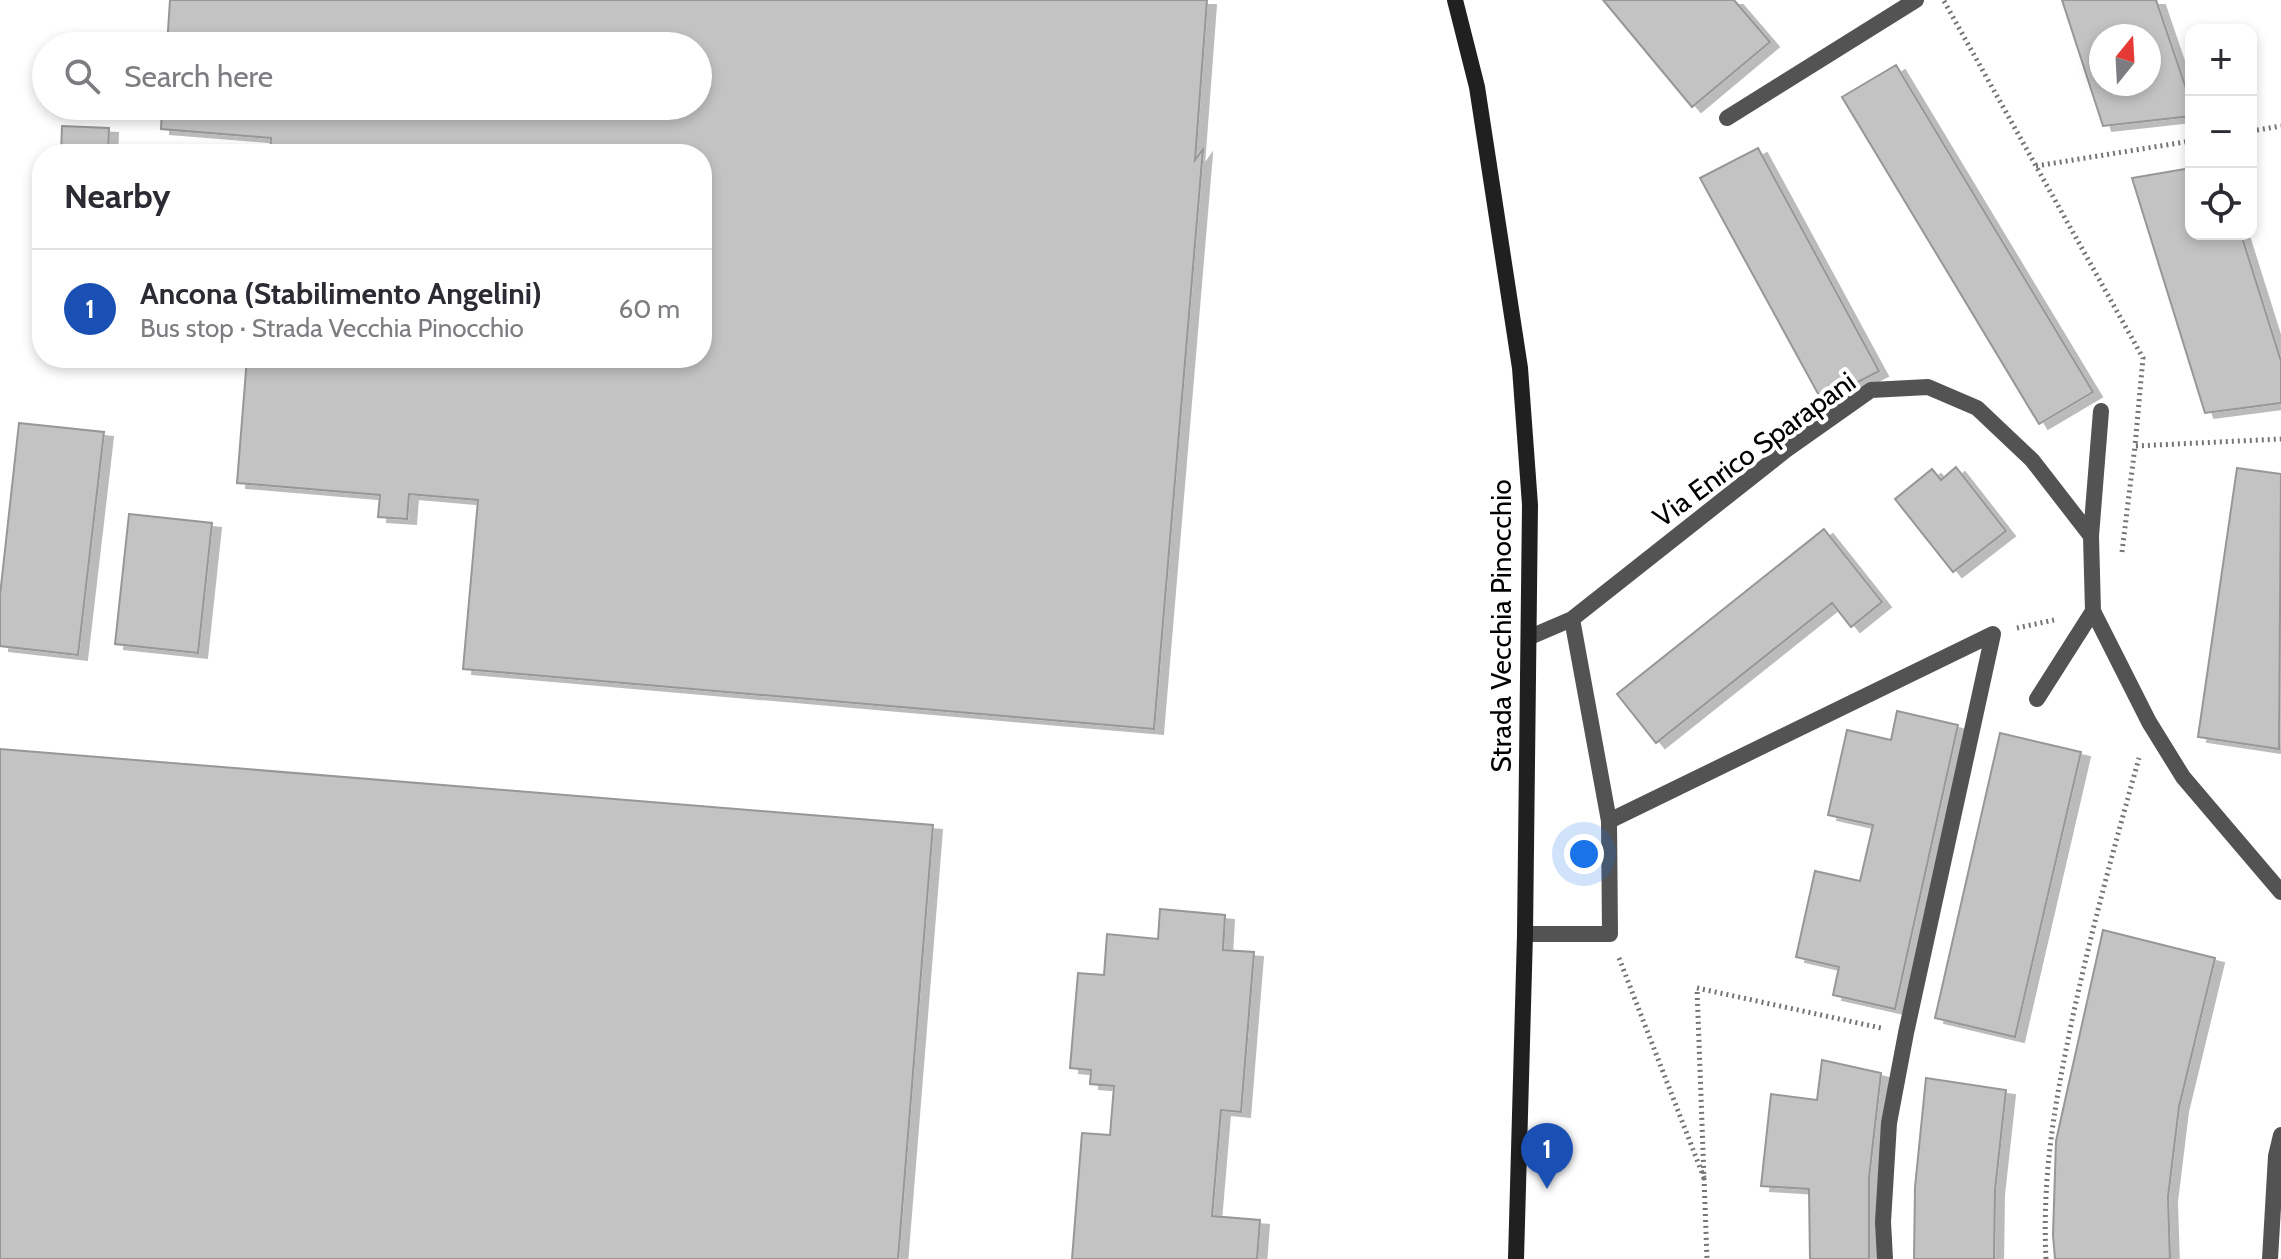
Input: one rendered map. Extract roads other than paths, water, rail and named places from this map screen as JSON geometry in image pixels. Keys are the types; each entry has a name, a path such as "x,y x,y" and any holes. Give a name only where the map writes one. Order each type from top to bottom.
{"street":[{"name":"Strada Vecchia Pinocchio","path":"1455,0 1477,87 1520,368 1530,505 1525,934 1516,1259"},
{"path":"1727,118 1916,0"},
{"name":"Via Enrico Sparapani","path":"1530,637 1572,619 1786,450 1871,390 1928,387 1977,408 2032,460 2091,536"},
{"path":"2101,411 2091,536 2093,611 2149,722 2183,777 2281,892"},
{"path":"2037,699 2093,611"},
{"path":"1525,934 1610,934 1609,821 1572,619"},
{"path":"1609,821 1993,634 1889,1123 1883,1222 1885,1259"},
{"path":"2270,1259 2281,1135"}],"place":[{"name":"Ancona (Stabilimento Angelini)","path":"1547,1189"}]}
